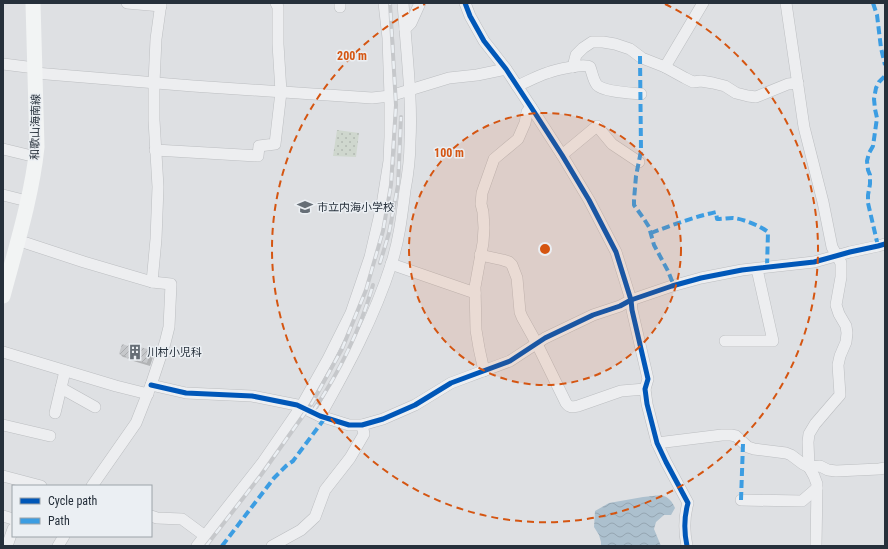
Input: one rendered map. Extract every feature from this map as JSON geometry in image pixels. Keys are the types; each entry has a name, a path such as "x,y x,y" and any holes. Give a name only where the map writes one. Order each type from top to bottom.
{"main road":[{"name":"和歌山海南線","path":"3,296 34,172 36,157 33,3"}],"street":[{"path":"127,3 161,5 156,39 154,83 155,150 158,186 156,239 152,282"},
{"path":"155,150 258,156 259,146 275,144 281,92 278,44 278,8 276,3"},
{"path":"197,546 263,462 301,407 328,359 351,313 370,257 382,205 389,161 390,96 388,38 384,3"},
{"path":"320,416 341,379 366,327 391,264 399,232 408,173 410,143 409,90 403,3"},
{"path":"405,29 411,23 420,3"},
{"path":"465,3 470,16 484,41 518,86 562,155 589,200 616,252 631,300 648,379 646,389 648,404 657,443 688,504 685,514 685,537 687,546"},
{"path":"665,67 704,3"},
{"path":"786,3 804,127 823,202 832,247 841,263 841,277 836,305 846,326 847,333 846,342 838,365 840,395 815,424 809,434 809,467 814,476 817,488 816,546"},
{"path":"573,67 576,55 583,48 592,42 603,42 630,49 642,58 665,67 693,82 713,82 725,86 736,93 748,96 756,97 788,84 798,83"},
{"path":"3,64 35,70 116,80 372,98 390,96 449,78 477,75 506,69"},
{"path":"518,86 546,73 573,67 589,66 596,83 601,88 619,92 641,94"},
{"path":"484,371 478,348 475,293 483,243 484,228 481,204 482,193 494,160 518,139 525,123 527,112 531,106"},
{"path":"562,155 597,126 612,144 639,162"},
{"path":"3,149 36,157"},
{"path":"3,195 27,201"},
{"path":"17,240 152,282 171,284 169,327 150,390 136,423 93,485"},
{"path":"3,352 116,386 186,393 252,396 301,407 320,416 349,426 362,425 383,419 415,406 451,382 510,362 545,338 593,315 620,306 631,300 701,278 742,270 814,262 885,244"},
{"path":"480,255 503,260 512,265 517,278 520,312 522,317 566,403 569,406 578,406 621,391 646,389"},
{"path":"391,264 475,293"},
{"path":"725,341 773,341 757,269"},
{"path":"55,413 65,371"},
{"path":"61,388 95,408"},
{"path":"3,425 50,436"},
{"path":"272,546 301,530 315,517 325,490 350,458 364,434 362,425"},
{"path":"657,443 731,435 736,436 748,447 758,450 786,453 809,467 820,466 828,470 836,471 885,468"},
{"path":"3,476 25,484"},
{"path":"741,500 802,501 817,488"},
{"path":"152,516 157,518 182,519 205,536"},
{"path":"7,546 12,532"},
{"path":"58,546 63,537"}],"shaded area":[{"path":"337,130 359,133 356,157 333,156"}],"water":[{"path":"662,495 667,497 673,503 675,508 671,515 664,515 656,522 654,529 661,546 601,546 599,535 594,527 595,511 609,503"}],"building":[{"name":"川村小児科","path":"122,344 128,346 129,344 151,350 147,363 126,358 126,356 119,354"}],"railway":[{"path":"206,546 261,475 312,403 342,349 366,290 383,231 391,185 396,105 390,3"},
{"path":"380,263 389,233 398,185 401,117"},
{"path":"313,411 332,382 348,351 362,318 373,285"}],"marked path":[{"path":"873,3 877,15 881,48 885,65"},
{"path":"640,56 641,151 636,176 634,205 649,227 654,245 674,286"},
{"path":"878,246 868,203 870,175 867,161 873,146 877,118 874,99 876,88 885,76"},
{"path":"651,233 716,212 717,219 733,218 742,220 756,225 768,232 767,267"},
{"path":"222,546 274,478 293,461 325,418"},
{"path":"741,500 743,444"}],"cycle path":[{"path":"465,3 470,16 484,41 506,69 562,155 589,200 616,252 631,300 648,379 645,389 647,404 657,443 688,503 685,524 687,546"},
{"path":"151,385 186,393 252,396 297,405 320,416 349,425 362,425 383,419 415,405 451,383 510,361 545,338 593,315 620,306 631,300 701,278 742,270 814,262 885,244"}],"place":[{"name":"市立内海小学校","path":"305,207"},
{"name":"川村小児科","path":"135,352"}]}
